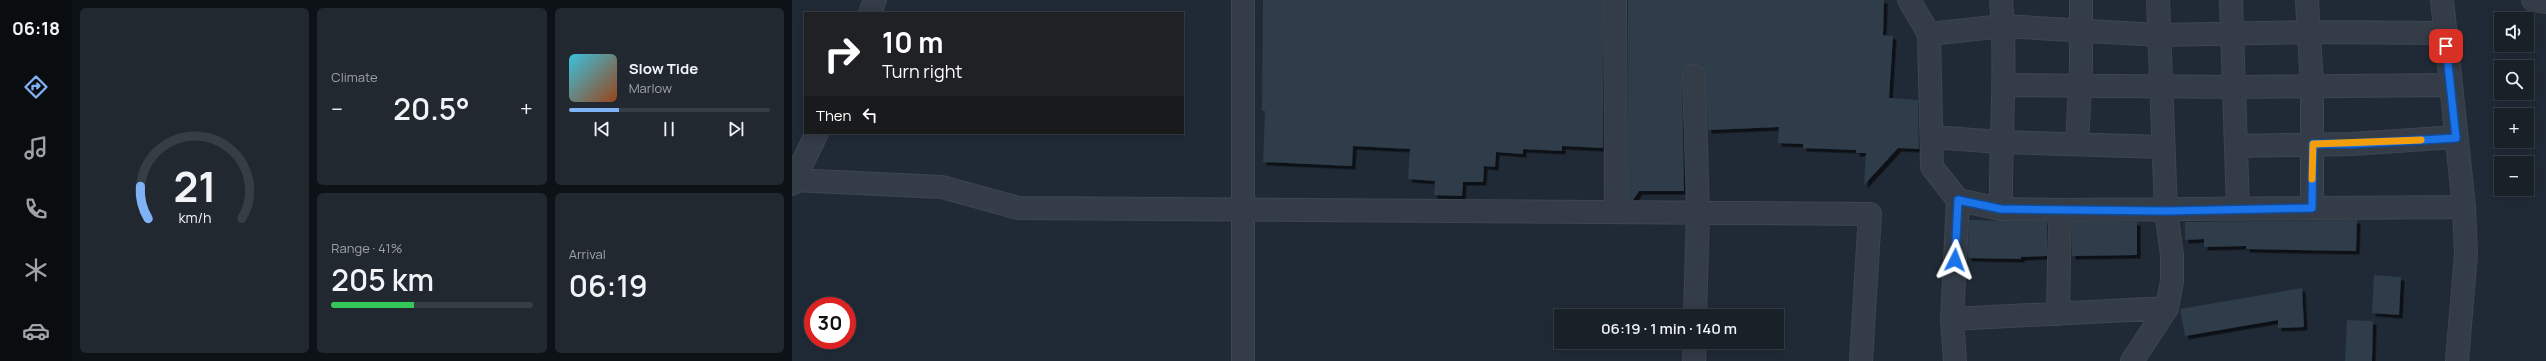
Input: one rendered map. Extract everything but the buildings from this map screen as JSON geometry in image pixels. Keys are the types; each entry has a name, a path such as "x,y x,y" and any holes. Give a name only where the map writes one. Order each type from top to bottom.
{"street":[{"path":"870,12 875,0"},
{"path":"1243,0 1243,361"},
{"path":"1614,0 1616,212"},
{"path":"1909,0 1929,34 1932,167 1958,200 2001,209 2060,210 2166,211 2238,208 2464,207"},
{"path":"2001,0 2003,26 2003,85 2000,142 2001,209"},
{"path":"2077,143 2080,85 2081,0"},
{"path":"2132,361 2167,308 2172,281 2172,255 2166,211 2158,0"},
{"path":"2232,0 2238,208"},
{"path":"2308,0 2312,86 2312,208"},
{"path":"2442,0 2444,33 2464,207 2466,254 2457,361"},
{"path":"2533,0 2546,2"},
{"path":"1929,34 2003,26 2081,32 2159,35 2309,32 2444,33"},
{"path":"1694,76 1698,213 1695,309"},
{"path":"2003,85 2162,87 2451,85"},
{"path":"817,134 793,182 942,187 1018,208 1870,214 1861,361"},
{"path":"1932,137 2000,142 2077,143 2163,147"},
{"path":"2236,146 2352,144 2456,138"},
{"path":"1955,361 1952,319 1958,200"},
{"path":"2058,314 2060,210"},
{"path":"1952,319 2167,308"},
{"path":"1694,361 1695,349"}],"slow traffic":[{"path":"2312,179 2313,144 2352,144 2421,140"}],"route":[{"path":"1955,260 1958,200 2001,209 2166,211 2238,208 2312,208 2313,144 2352,144 2456,138 2446,46"}]}
